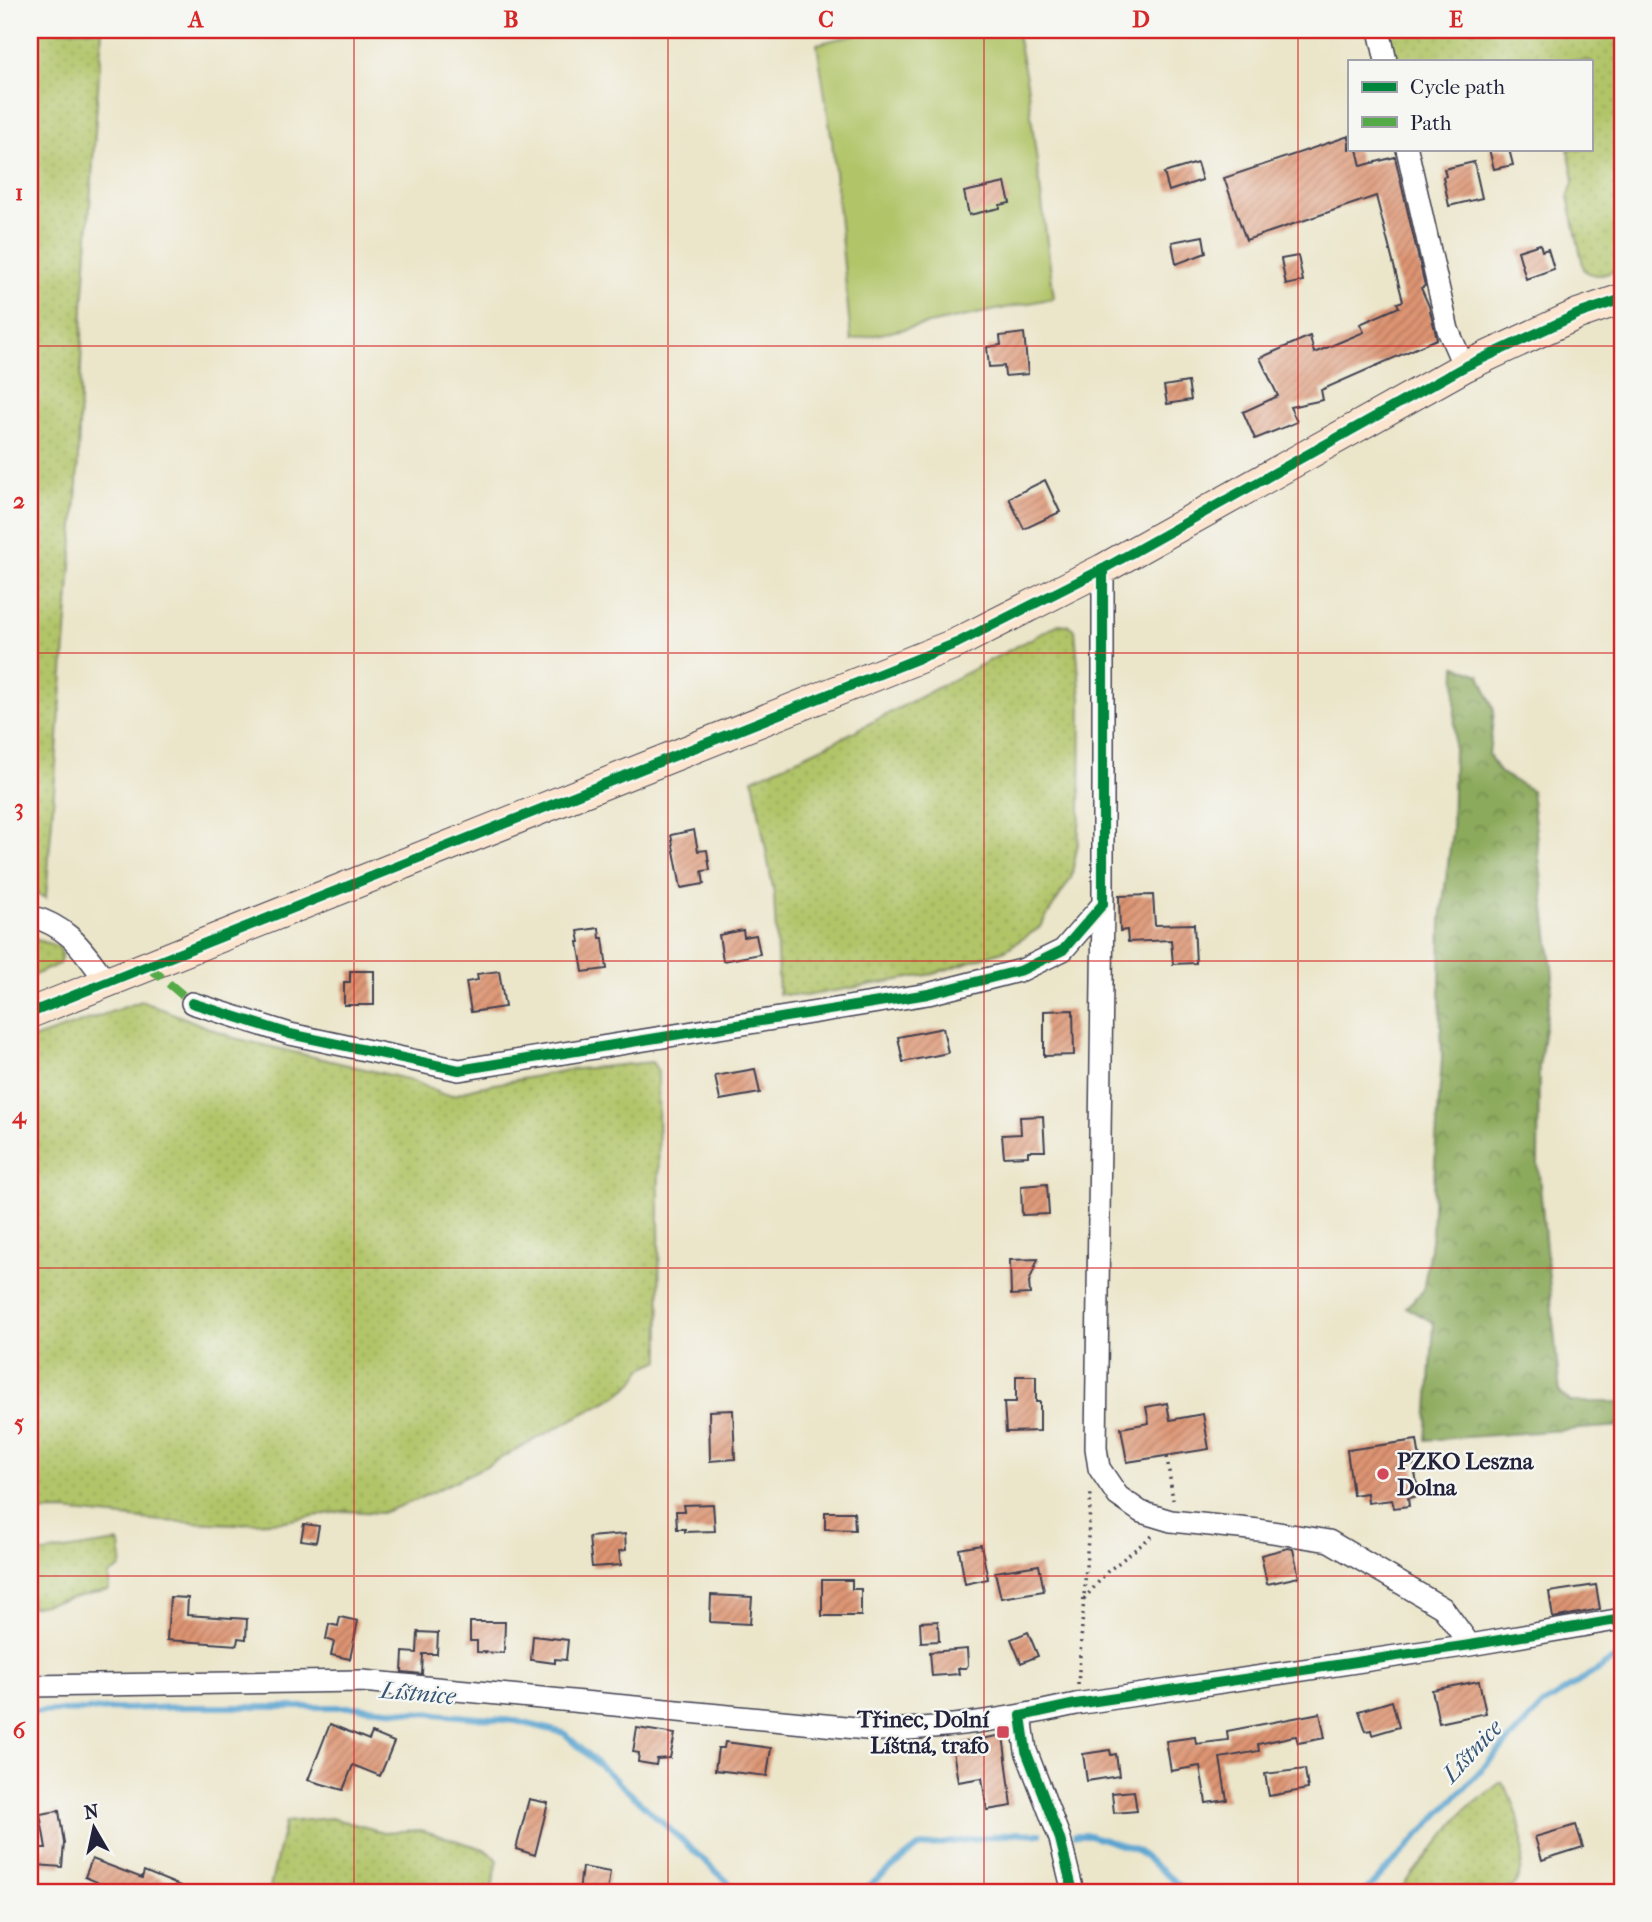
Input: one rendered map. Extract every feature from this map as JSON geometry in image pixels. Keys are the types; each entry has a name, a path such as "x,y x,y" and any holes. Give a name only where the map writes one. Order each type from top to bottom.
{"street":[{"path":"1379,30 1386,60"},
{"path":"1407,150 1448,330 1464,367"},
{"path":"30,1013 957,643 1103,569 1464,367 1578,314 1622,299"},
{"path":"1103,569 1103,904 1096,1434 1099,1468 1118,1496 1141,1512 1171,1521 1259,1530 1329,1541 1443,1608 1470,1645"},
{"path":"192,1003 290,1034 459,1070 928,994 982,981 1022,970 1063,950 1103,904"},
{"path":"30,916 42,919 71,936 107,982"},
{"path":"30,1686 362,1681 877,1730 923,1730 1622,1619"},
{"path":"1021,1716 1026,1751 1060,1839 1073,1892"}],"path":[{"path":"1076,1704 1092,1475 1099,1468"}],"green space":[{"path":"30,30 102,30 83,308 77,486 46,898 30,892"},
{"path":"873,30 1016,30 1027,83 1054,298 851,340 832,141 817,44"},
{"path":"1388,30 1622,30 1622,268 1598,275 1584,270 1568,197 1574,180 1568,150 1592,150 1592,60 1395,60"},
{"path":"1059,624 1068,625 1075,630 1081,699 1078,843 1071,878 1039,928 1005,950 933,974 805,996 779,994 774,894 753,779 836,741"},
{"path":"1456,666 1480,675 1494,711 1489,755 1499,772 1531,790 1553,976 1539,1067 1538,1164 1560,1393 1571,1402 1622,1402 1622,1426 1426,1440 1434,1323 1406,1307 1423,1291 1432,1235 1442,1058 1441,920 1452,832"},
{"path":"30,938 58,946 62,954 59,964 30,977"},
{"path":"142,1001 234,1038 411,1080 442,1094 455,1095 474,1088 568,1070 652,1062 658,1071 660,1360 643,1368 635,1381 618,1395 486,1466 414,1501 381,1513 344,1511 284,1521 236,1524 162,1521 64,1511 30,1512 30,1040"},
{"path":"117,1542 120,1545 122,1561 120,1568 109,1575 109,1590 30,1607 30,1555"},
{"path":"1501,1782 1514,1806 1522,1837 1521,1869 1508,1892 1400,1892 1465,1810"},
{"path":"331,1818 384,1832 421,1830 484,1849 498,1860 491,1892 269,1892 285,1822"}],"building":[{"path":"1348,136 1348,150 1357,150 1361,166 1395,157 1425,286 1421,288 1429,306 1437,339 1321,390 1323,400 1290,407 1297,422 1255,439 1243,412 1278,396 1260,358 1310,336 1314,353 1364,332 1360,324 1399,307 1397,303 1403,301 1376,196 1246,240 1224,178"},
{"path":"1489,150 1509,150 1513,165 1494,169"},
{"path":"1474,162 1482,198 1449,206 1444,169"},
{"path":"1197,163 1202,180 1169,191 1164,173"},
{"path":"1005,183 1010,203 969,215 964,192"},
{"path":"1203,236 1206,253 1176,264 1172,242"},
{"path":"1540,244 1542,251 1548,249 1554,269 1526,279 1518,251"},
{"path":"1298,256 1303,281 1286,285 1281,259"},
{"path":"1024,333 1028,374 1005,376 1004,366 989,367 987,347 1001,345 1000,336"},
{"path":"1188,382 1191,400 1167,404 1164,386"},
{"path":"1045,480 1060,512 1024,529 1009,498"},
{"path":"694,830 698,851 707,850 710,870 702,871 704,884 681,888 671,835"},
{"path":"1153,895 1155,925 1194,924 1196,963 1173,964 1171,940 1128,942 1127,930 1120,931 1119,896"},
{"path":"599,928 607,969 583,972 578,931"},
{"path":"743,930 744,937 756,935 760,954 723,961 719,935"},
{"path":"350,971 374,971 374,1005 344,1005 344,982 350,982"},
{"path":"499,971 505,1007 471,1012 466,982 478,980 477,974"},
{"path":"1073,1010 1074,1055 1044,1056 1044,1011"},
{"path":"943,1028 948,1053 903,1062 898,1037"},
{"path":"755,1069 760,1093 720,1100 715,1076"},
{"path":"1043,1116 1045,1151 1028,1151 1028,1156 1004,1157 1002,1135 1021,1134 1020,1117"},
{"path":"1047,1184 1049,1214 1022,1215 1021,1186"},
{"path":"1038,1259 1029,1282 1030,1294 1011,1295 1010,1260"},
{"path":"1016,1376 1036,1376 1036,1402 1040,1402 1040,1431 1006,1432 1004,1402 1016,1402"},
{"path":"1167,1403 1170,1420 1203,1414 1209,1449 1127,1462 1121,1428 1149,1423 1146,1407"},
{"path":"733,1410 735,1459 710,1461 709,1411"},
{"name":"PZKO Leszna Dolna","path":"1417,1440 1420,1459 1413,1460 1419,1496 1408,1498 1409,1506 1394,1508 1392,1500 1368,1503 1367,1493 1353,1495 1347,1450"},
{"path":"713,1504 715,1531 685,1532 685,1529 677,1529 676,1511 684,1511 683,1505"},
{"path":"825,1512 854,1512 855,1530 825,1529"},
{"path":"304,1524 319,1526 316,1542 301,1540"},
{"path":"625,1534 626,1550 619,1551 621,1565 592,1567 589,1537"},
{"path":"981,1545 988,1579 965,1584 959,1549"},
{"path":"1293,1549 1299,1577 1267,1584 1261,1555"},
{"path":"1039,1565 1044,1591 1001,1598 995,1572"},
{"path":"822,1580 852,1580 852,1589 861,1589 861,1616 822,1616"},
{"path":"1596,1585 1600,1609 1553,1618 1549,1592"},
{"path":"711,1595 752,1597 750,1624 710,1622"},
{"path":"170,1597 188,1598 187,1615 247,1619 246,1639 238,1638 237,1645 167,1640"},
{"path":"340,1617 358,1621 350,1659 331,1655 334,1642 326,1639 329,1624 338,1626"},
{"path":"938,1621 939,1641 921,1642 920,1622"},
{"path":"470,1622 505,1622 504,1653 477,1652 477,1641 470,1641"},
{"path":"418,1632 438,1633 437,1654 423,1654 422,1674 402,1672 403,1652 417,1653"},
{"path":"1028,1632 1038,1656 1021,1663 1011,1639"},
{"path":"533,1636 568,1640 566,1660 555,1659 555,1663 531,1660"},
{"path":"967,1649 968,1665 966,1668 958,1668 959,1674 932,1676 930,1652"},
{"path":"1479,1681 1486,1713 1439,1723 1432,1690"},
{"path":"1392,1701 1399,1727 1372,1735 1371,1730 1366,1731 1359,1711"},
{"path":"1320,1713 1325,1738 1298,1743 1296,1736 1290,1737 1258,1744 1259,1751 1220,1758 1227,1800 1206,1803 1200,1766 1171,1771 1166,1741 1195,1737 1196,1744 1228,1740 1227,1731"},
{"path":"330,1724 369,1740 372,1733 394,1742 380,1776 353,1765 343,1790 308,1780"},
{"path":"637,1728 675,1734 670,1758 657,1759 656,1765 638,1762 639,1753 633,1752"},
{"path":"1003,1735 1012,1806 987,1810 982,1778 958,1782 952,1744"},
{"path":"725,1742 771,1748 767,1776 715,1770 718,1748 724,1748"},
{"path":"1110,1750 1111,1755 1116,1754 1119,1776 1087,1781 1083,1754"},
{"path":"1305,1769 1308,1789 1269,1796 1265,1774"},
{"path":"1134,1791 1137,1811 1114,1813 1112,1793"},
{"path":"529,1799 548,1803 535,1855 516,1849"},
{"path":"59,1811 64,1843 62,1867 36,1865 38,1848 46,1848 40,1814"},
{"path":"1576,1825 1583,1847 1542,1860 1535,1837"},
{"path":"92,1859 142,1878 144,1871 195,1892 93,1892 97,1882 85,1877"},
{"path":"582,1867 610,1872 607,1892 579,1892"}],"waterway":[{"name":"Líštnice","path":"1365,1892 1543,1705 1622,1654"},
{"name":"Líštnice","path":"30,1712 184,1707 354,1707 516,1721 564,1733 739,1892"},
{"name":"Líštnice","path":"861,1892 918,1847 1017,1833 1040,1834"},
{"name":"Líštnice","path":"1075,1835 1090,1835 1136,1850 1188,1892"}],"marked path":[{"path":"148,966 192,1003"}],"cycle path":[{"path":"30,1013 957,643 1103,569 1464,367 1578,314 1622,299"},
{"path":"192,1003 290,1034 459,1070 928,994 1022,970 1063,950 1103,904 1103,569"},
{"path":"1073,1892 1060,1839 1026,1751 1021,1716 1076,1704 1470,1645 1622,1619"}],"place":[{"name":"PZKO Leszna Dolna","path":"1383,1474"},
{"name":"Třinec, Dolní Líštná, trafo","path":"1003,1732"}]}
